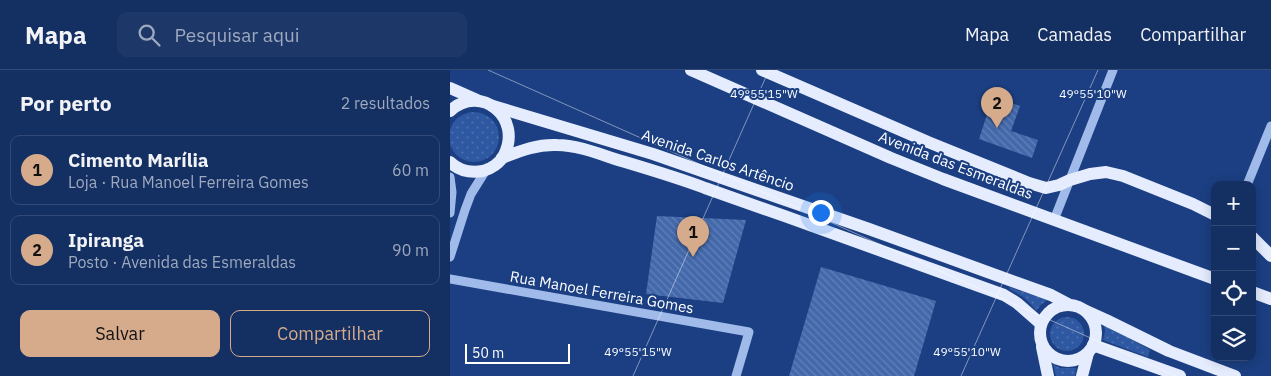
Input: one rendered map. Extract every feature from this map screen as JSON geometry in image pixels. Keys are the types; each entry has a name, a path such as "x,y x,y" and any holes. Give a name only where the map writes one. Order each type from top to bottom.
{"main road":[{"name":"Avenida das Esmeraldas","path":"691,70 943,179 1211,275"},
{"name":"Avenida das Esmeraldas","path":"762,70 1029,184 1046,188 1090,174 1106,172 1123,176 1211,213"},
{"name":"Avenida Carlos Artêncio","path":"450,88 488,104 653,154 869,229 1051,295 1070,305"},
{"path":"450,111 464,102 474,101 488,104 500,113 506,121 509,130 509,140 502,158"},
{"name":"Avenida Carlos Artêncio","path":"486,170 502,158 519,152 540,146 570,146 672,176 1004,295 1017,303 1041,324"},
{"path":"450,162 462,170 474,172 486,170"},
{"path":"1256,241 1271,256"},
{"path":"1256,293 1271,299"},
{"path":"1048,376 1040,330 1041,324 1052,310 1070,305 1106,320 1169,351 1235,376"},
{"path":"1082,376 1096,336 1092,318 1085,311"},
{"path":"1042,344 1054,358 1062,361 1072,361 1080,358 1090,349"},
{"path":"1090,349 1180,376"},
{"path":"1163,370 1169,351"}],"street":[{"path":"1054,220 1113,70"},
{"path":"1249,181 1271,126"},
{"path":"450,257 471,194 486,170"},
{"path":"450,178 452,192 450,213"},
{"name":"Rua Manoel Ferreira Gomes","path":"450,279 749,332 736,376"}],"shaded area":[{"path":"474,112 484,114 492,119 497,127 499,137 497,147 492,155 484,160 474,162 464,160 456,155 451,147 449,137 451,127 456,119 464,114"},
{"path":"1009,287 1047,300 1036,311 1028,301 1009,289"},
{"path":"1067,317 1074,318 1079,322 1083,327 1083,341 1079,346 1074,350 1067,351 1060,350 1055,346 1051,341 1050,334 1051,327 1055,322 1060,318"},
{"path":"1104,324 1150,350 1148,357 1103,340"},
{"path":"1053,364 1060,368 1076,368 1075,376 1056,376"}],"building":[{"path":"992,99 999,99 1020,106 1011,131 1038,140 1032,158 979,139"},
{"path":"657,216 746,220 723,303 646,294"},
{"path":"821,267 936,301 914,376 789,376"}],"place":[{"name":"Ipiranga","path":"997,128"},
{"name":"Cimento Marília","path":"693,257"}]}
